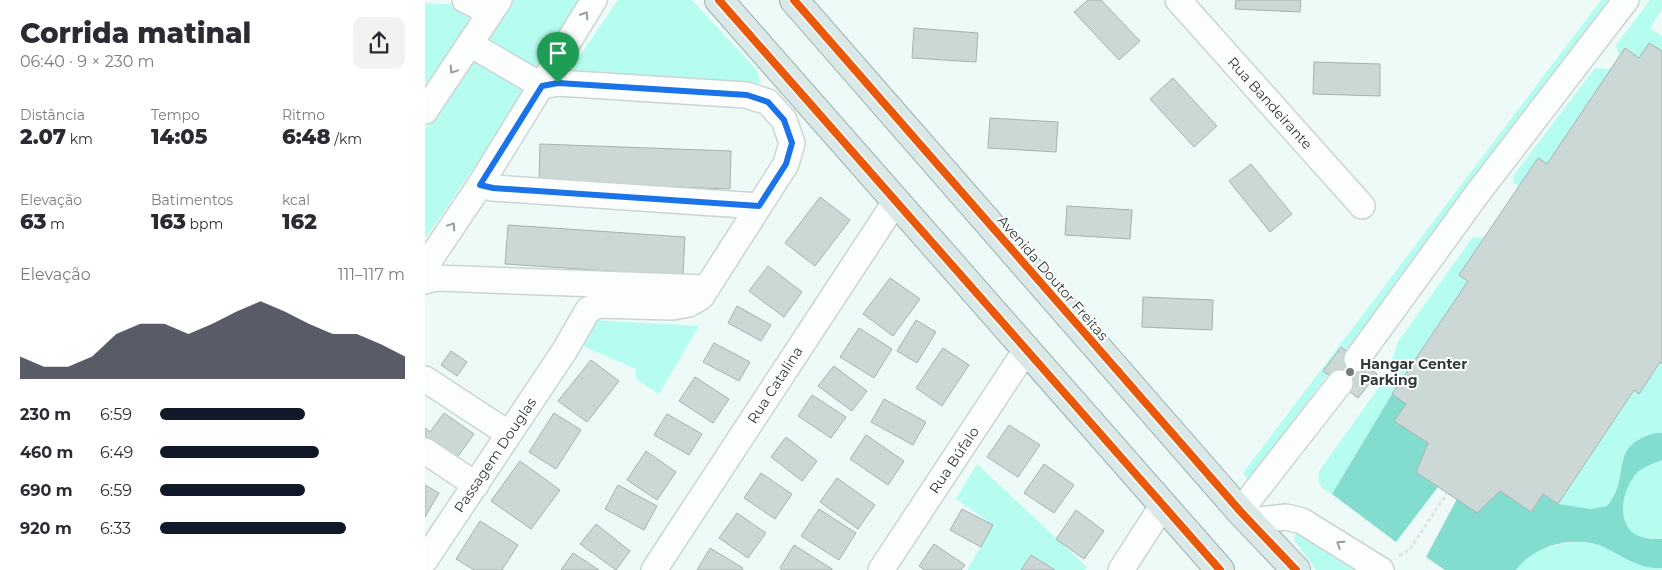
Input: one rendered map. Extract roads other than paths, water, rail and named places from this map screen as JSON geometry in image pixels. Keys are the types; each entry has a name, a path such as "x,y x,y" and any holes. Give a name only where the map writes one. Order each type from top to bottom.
{"main road":[{"path":"719,0 1220,570"},
{"name":"Avenida Doutor Freitas","path":"795,0 1245,516 1296,570"}],"street":[{"path":"429,99 493,8 478,6 465,0"},
{"path":"425,266 480,185 595,0"},
{"name":"Rua Bandeirante","path":"1178,0 1362,206"},
{"path":"1357,359 1477,194 1626,0"},
{"path":"469,44 542,86"},
{"name":"Passagem Douglas","path":"427,551 476,485 565,350 588,310 599,305 672,307 689,304 701,297 786,164 792,143 784,120 768,102 747,95 558,83 542,86"},
{"path":"480,185 493,188 759,206"},
{"name":"Rua Catalina","path":"654,570 895,200"},
{"path":"425,281 436,278 707,288"},
{"name":"Rua Búfalo","path":"881,570 1026,350"},
{"path":"425,379 509,434"},
{"path":"1245,516 1339,383"},
{"path":"425,451 476,485"},
{"path":"1121,570 1163,505"},
{"path":"1245,516 1286,517 1302,521 1386,565"}],"place":[{"name":"Hangar Center Parking","path":"1350,372"}]}
